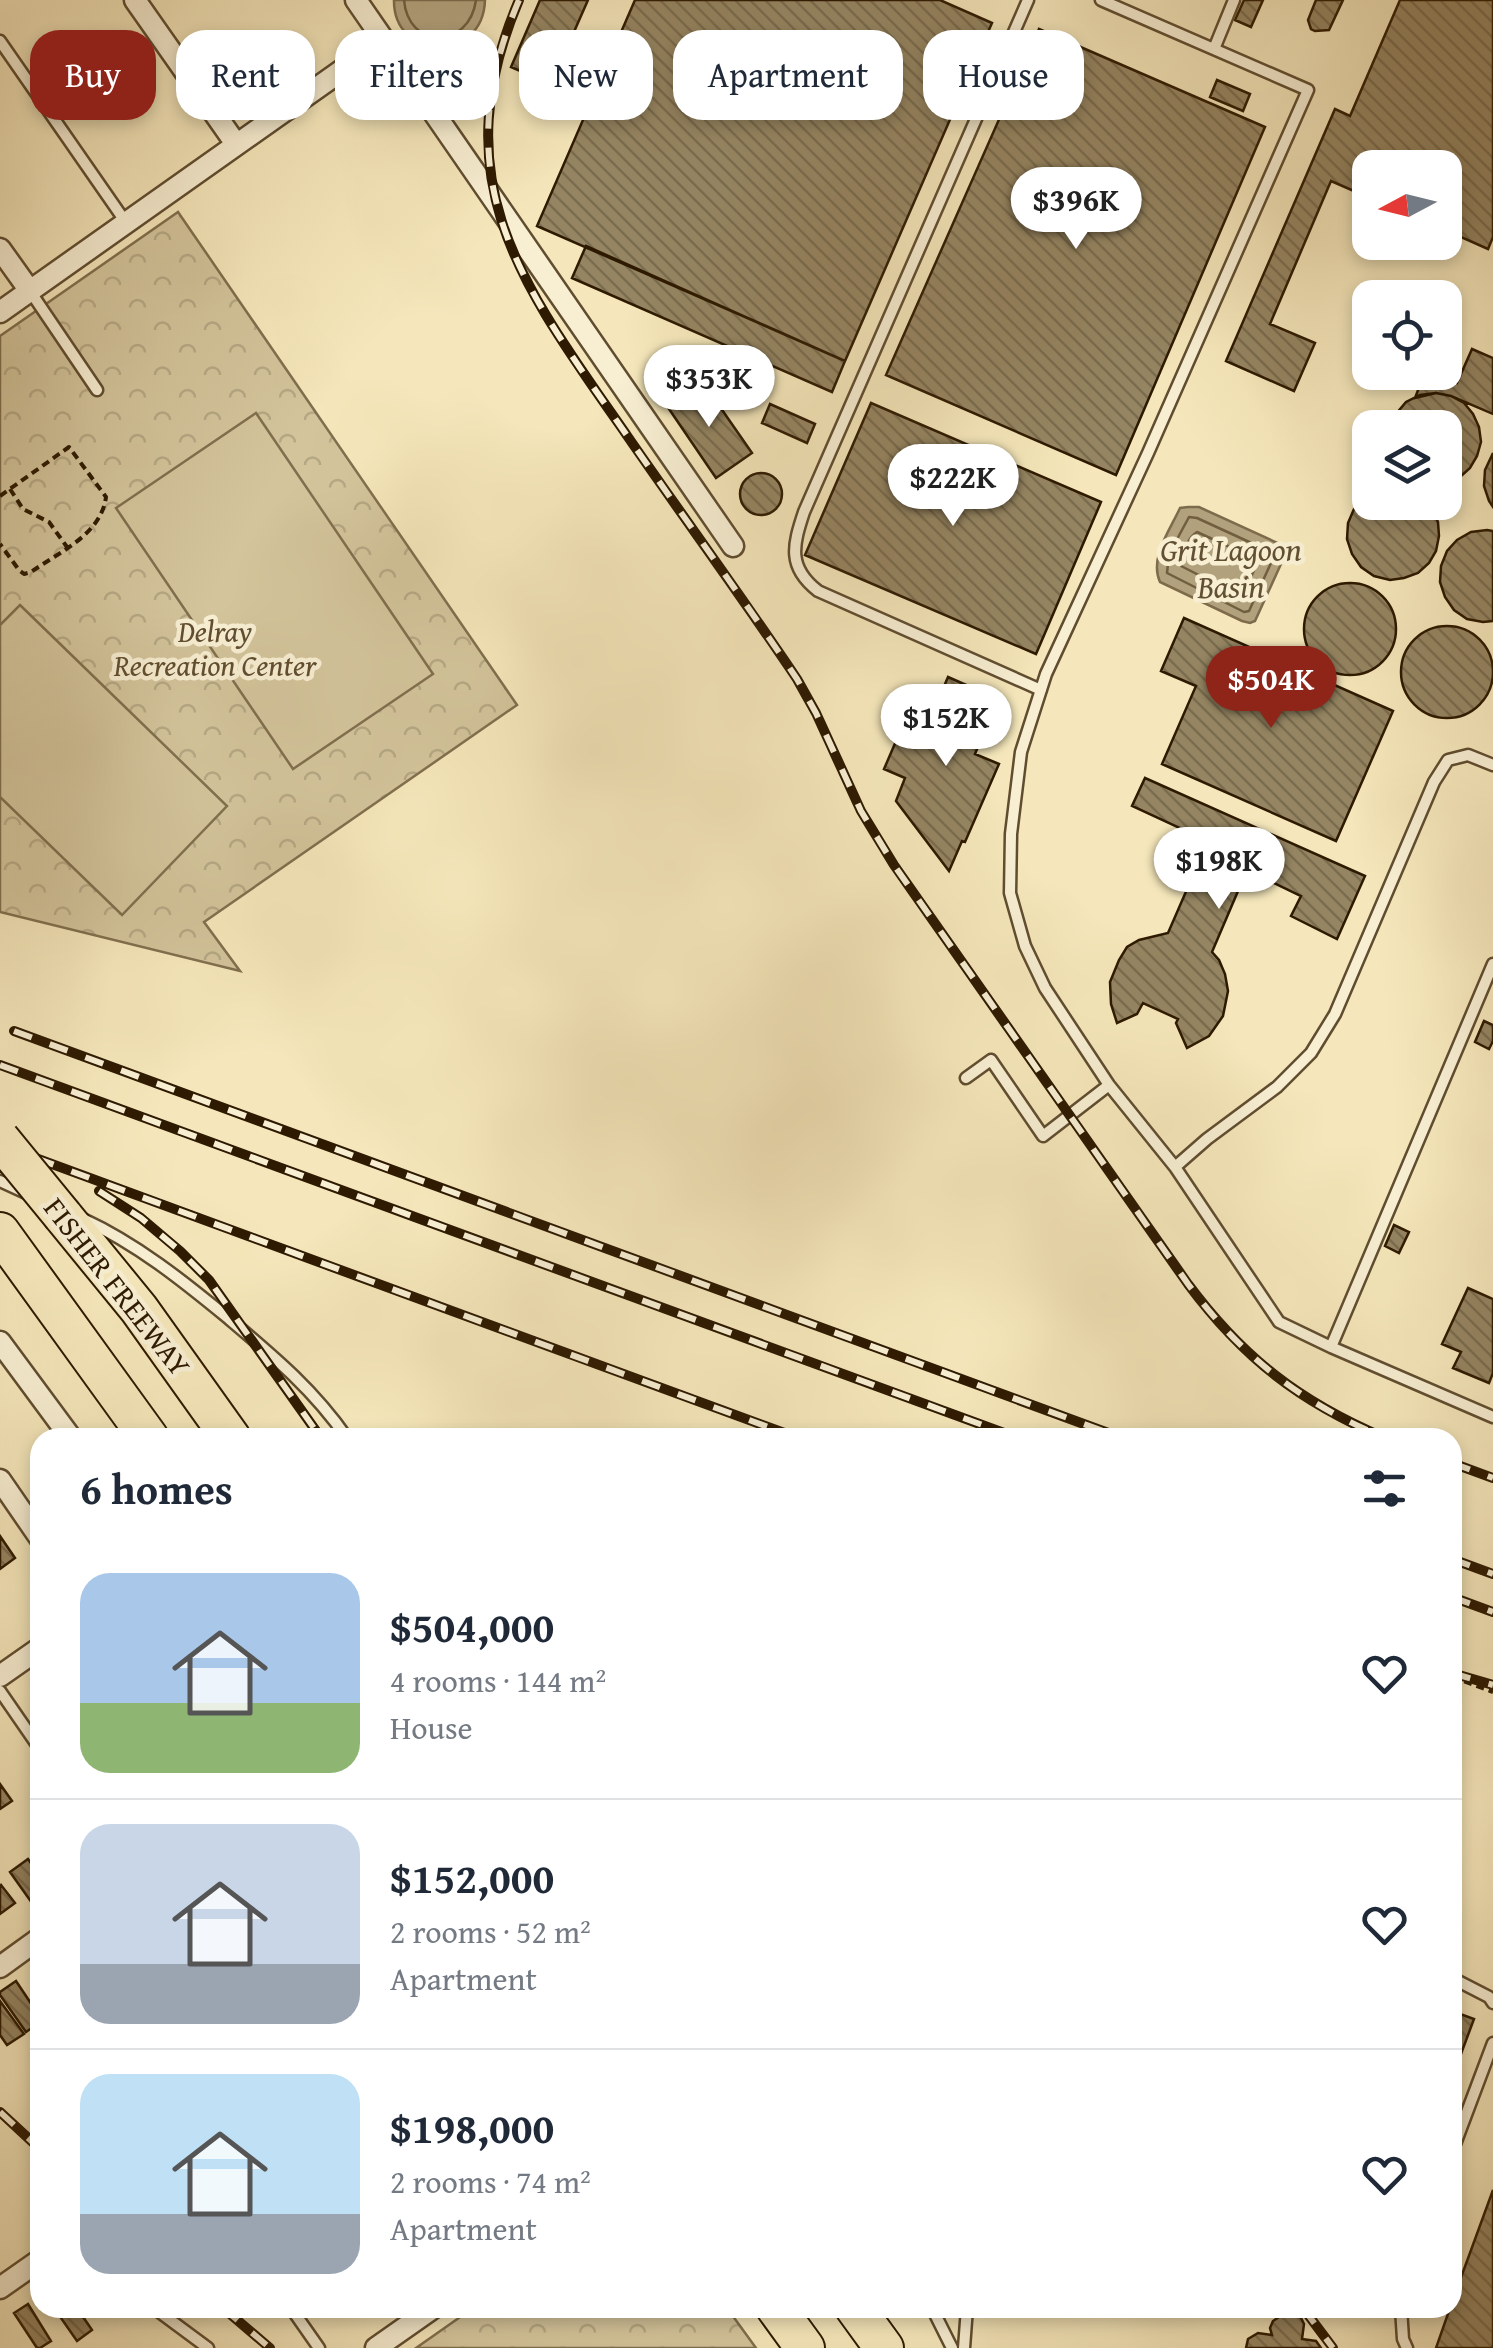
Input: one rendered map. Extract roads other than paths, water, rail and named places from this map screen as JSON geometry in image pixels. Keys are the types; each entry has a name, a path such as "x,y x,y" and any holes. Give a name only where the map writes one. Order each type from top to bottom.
{"highway":[{"name":"FISHER FREEWAY","path":"0,1138 138,1309 224,1428"},
{"name":"FISHER FREEWAY","path":"0,1232 141,1428"},
{"path":"784,2318 806,2348"},
{"path":"862,2318 884,2348"}],"street":[{"path":"134,0 236,144"},
{"path":"356,0 733,546"},
{"path":"0,312 335,75"},
{"path":"0,249 30,292"},
{"path":"0,1342 63,1428"},
{"path":"0,1480 30,1524"},
{"path":"0,1676 30,1655"},
{"path":"0,1967 30,1945"},
{"path":"0,2288 30,2267"},
{"path":"376,2348 420,2318"}],"lane":[{"path":"1028,0 804,512 795,553 801,575 818,590 1041,690"},
{"path":"1101,0 1308,90 1041,690 1021,752 1011,834 1010,894 1025,946 1045,988 1109,1085 1175,1167 1279,1322 1493,1416"},
{"path":"1214,48 1234,0"},
{"path":"0,41 127,224"},
{"path":"30,292 97,390"},
{"path":"1175,1167 1312,1054 1334,1014 1434,782 1448,760 1468,755 1493,765"},
{"path":"1331,1348 1493,964"},
{"path":"966,1078 991,1060 1043,1136 1109,1085"},
{"path":"0,1182 115,1234 183,1281 288,1368 340,1428"},
{"path":"0,1691 30,1734"},
{"path":"1462,1982 1493,2004"},
{"path":"1462,2125 1493,2043"},
{"path":"168,2318 208,2348"},
{"path":"298,2318 320,2348"},
{"path":"937,2318 952,2348"},
{"path":"964,2348 966,2318"},
{"path":"1402,2318 1407,2348"}],"water":[{"path":"394,0 485,0 474,30 405,30"},
{"name":"Grit Lagoon Basin","path":"1199,507 1282,545 1281,564 1255,621 1242,621 1160,582 1157,563 1162,544 1180,508"}],"railway":[{"path":"519,0 497,66 488,126 492,181 506,233 528,283 557,333 797,679 861,811 894,865 1188,1284 1230,1334 1275,1375 1363,1428"},
{"path":"14,1031 1095,1428"},
{"path":"0,1065 991,1428"},
{"path":"0,1145 771,1428"},
{"path":"99,1191 141,1218 209,1280 314,1428"},
{"path":"1462,1467 1493,1478"},
{"path":"1462,1563 1493,1574"},
{"path":"1462,1601 1493,1612"},
{"path":"1462,1676 1493,1685"},
{"path":"0,2112 30,2140"},
{"path":"235,2318 270,2348"},
{"path":"1310,2318 1333,2348"}],"park label":[{"name":"Delray Recreation Center","path":"215,649"}]}
